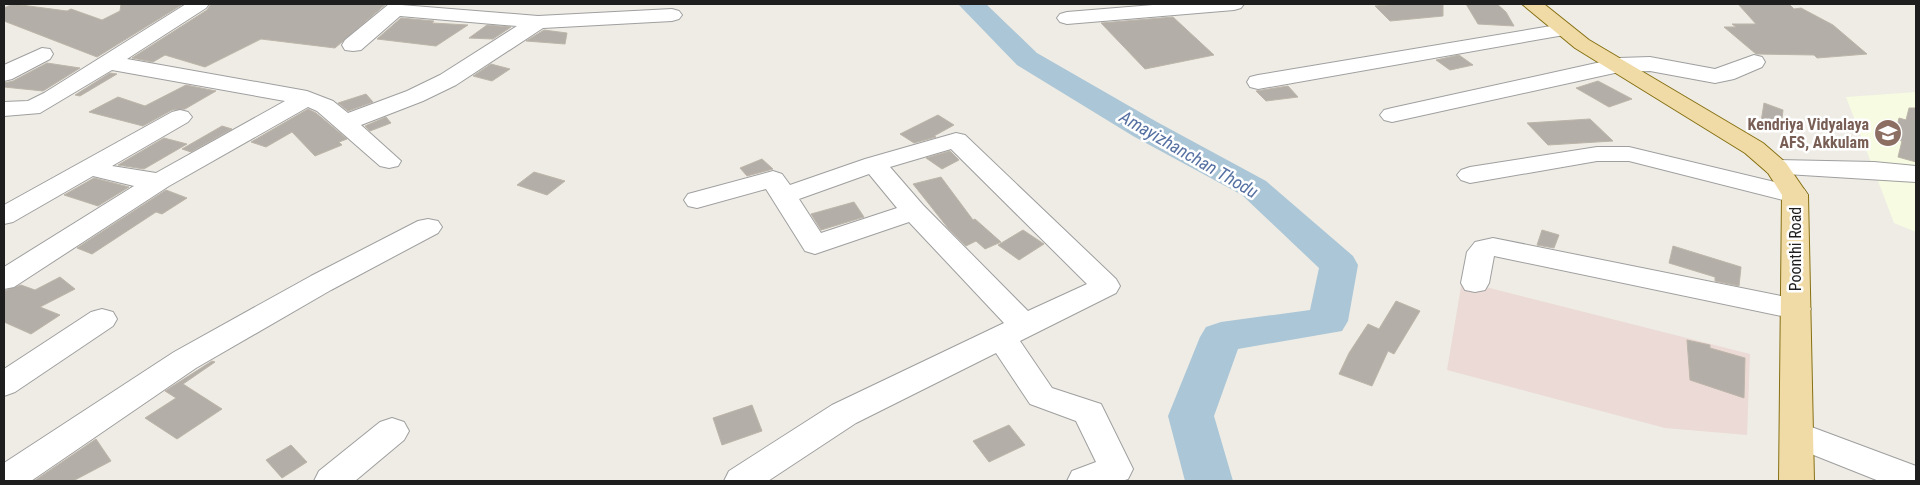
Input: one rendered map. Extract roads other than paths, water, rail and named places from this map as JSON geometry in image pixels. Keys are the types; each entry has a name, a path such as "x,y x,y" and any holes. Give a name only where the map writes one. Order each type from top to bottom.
{"main road":[{"name":"Poonthi Road","path":"1532,4 1563,30 1754,148 1777,168 1795,195 1797,481"}],"street":[{"path":"4,110 32,108 52,98 199,4"},
{"path":"1067,18 1234,4"},
{"path":"353,45 397,6 538,22 672,15"},
{"path":"344,123 415,96 448,80 538,22"},
{"path":"1258,82 1563,30"},
{"path":"4,74 42,54"},
{"path":"106,62 307,98 325,106 389,162"},
{"path":"1392,116 1619,65 1650,64 1715,76 1726,74 1754,62"},
{"path":"4,280 160,181 307,98"},
{"path":"4,216 180,117"},
{"path":"741,481 844,414 1106,286 956,140 874,164 784,196"},
{"path":"1470,175 1597,154 1629,154 1795,195"},
{"path":"874,164 1013,330 1041,396 1088,413 1116,469 1084,481"},
{"path":"90,168 132,178 160,181"},
{"path":"1777,168 1874,170 1916,174"},
{"path":"698,200 773,179 816,245 914,211"},
{"path":"4,481 185,360 321,283 428,227"},
{"path":"1475,283 1482,252 1485,248 1493,246 1796,309"},
{"path":"4,384 102,319"},
{"path":"331,481 392,431"},
{"path":"1798,435 1916,481"}],"waterway":[{"name":"Amayizhanchan Thodu","path":"971,4 1027,59 1145,129 1254,188 1339,265 1328,321 1221,337 1191,416 1209,481"}],"place":[{"name":"Kendriya Vidyalaya AFS, Akkulam","path":"1888,133"}]}
